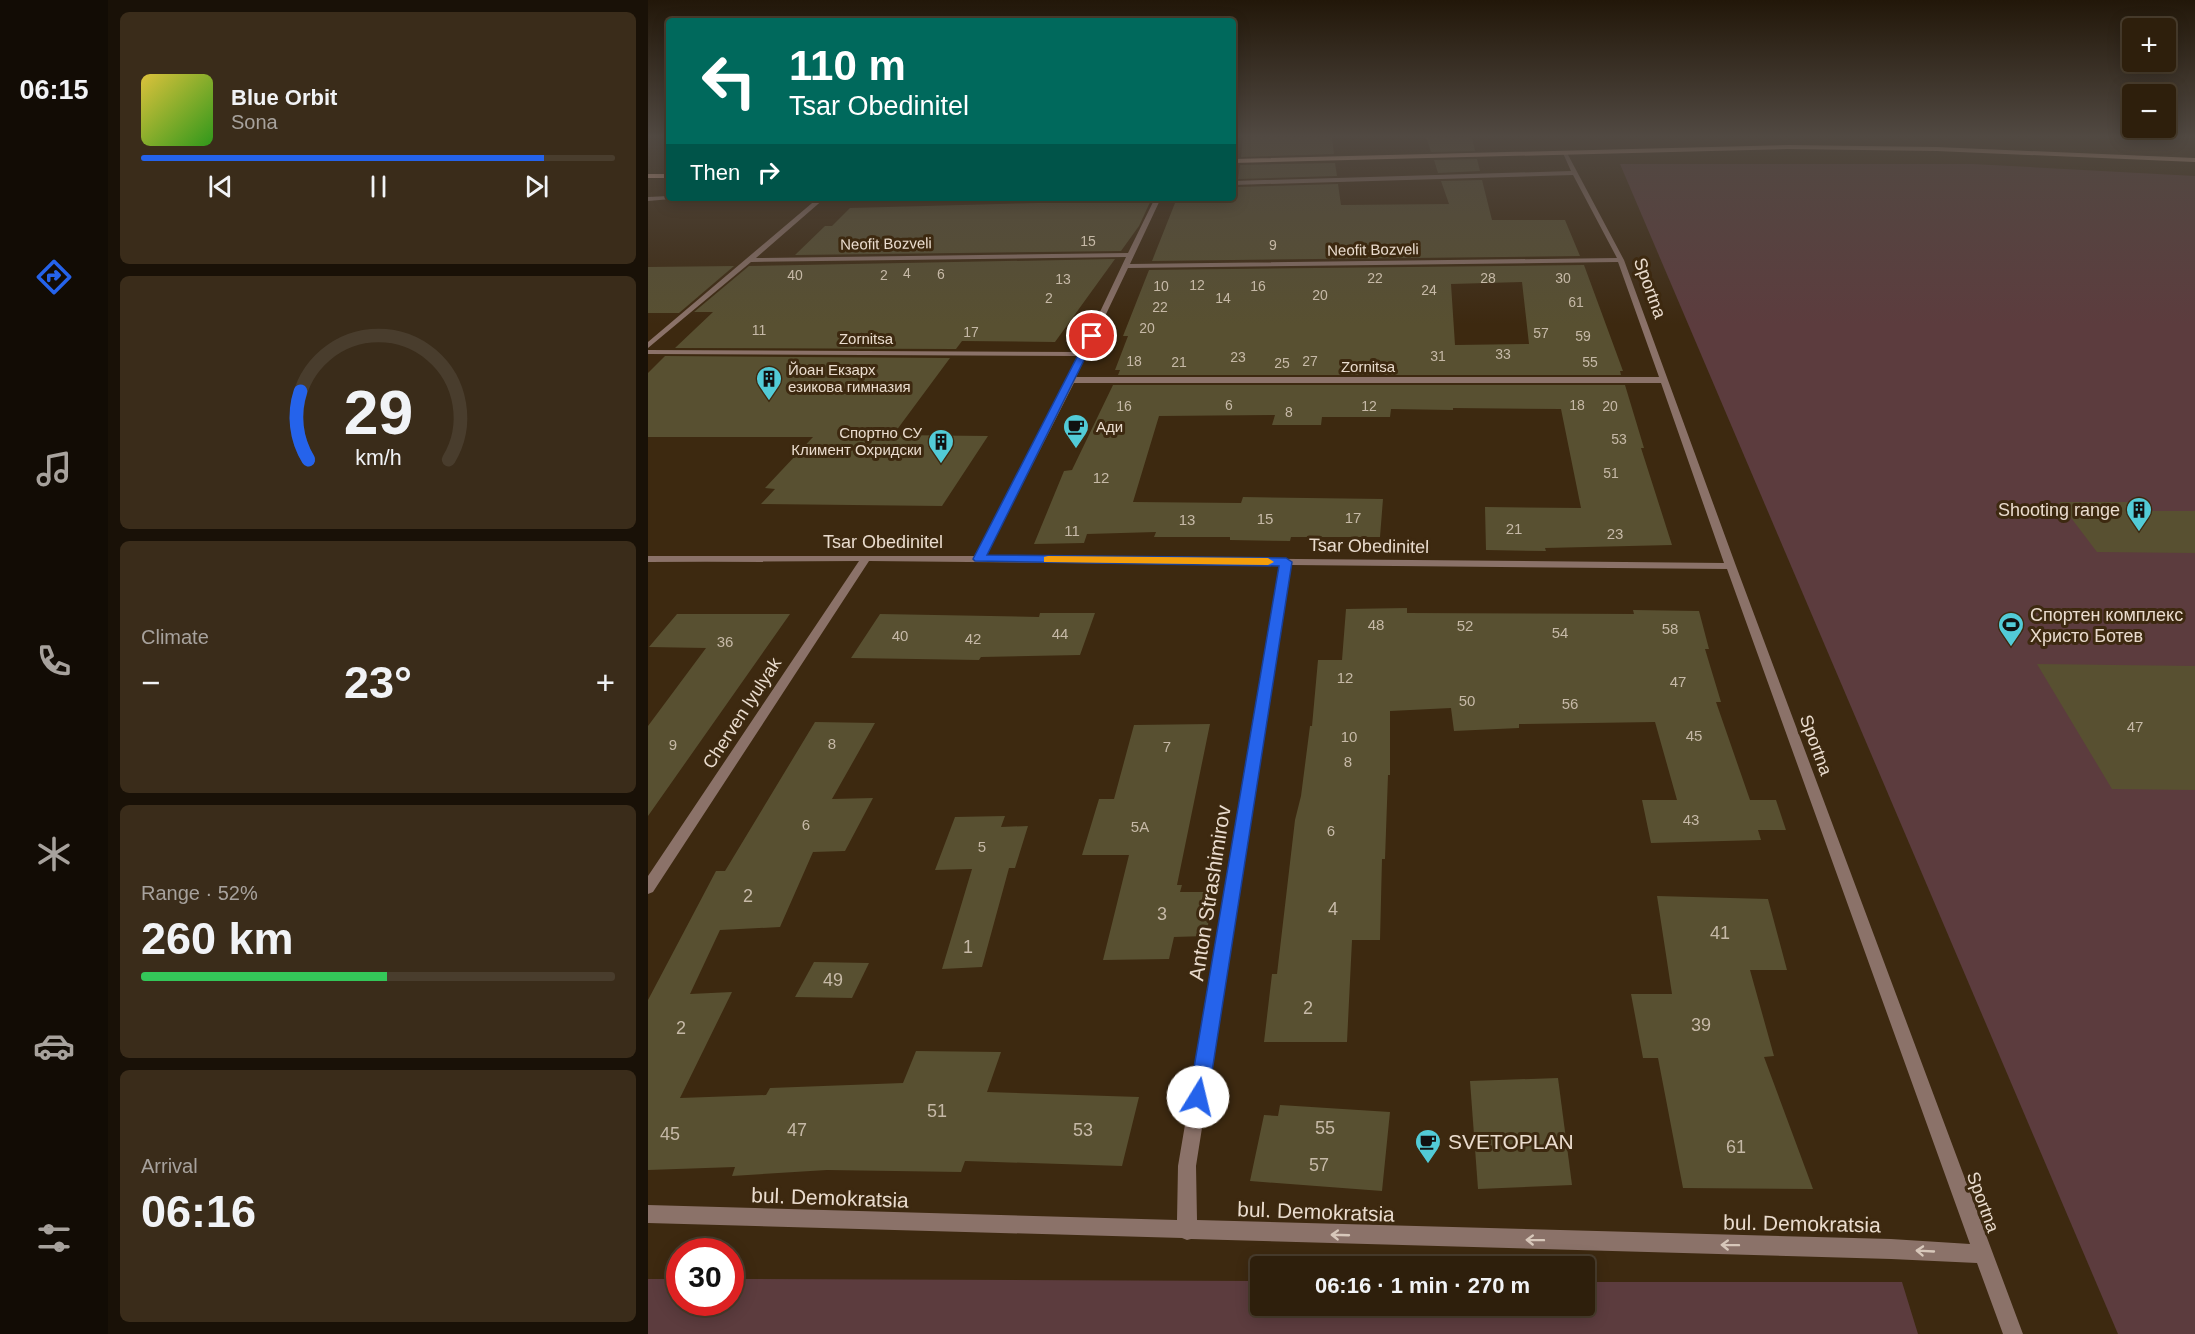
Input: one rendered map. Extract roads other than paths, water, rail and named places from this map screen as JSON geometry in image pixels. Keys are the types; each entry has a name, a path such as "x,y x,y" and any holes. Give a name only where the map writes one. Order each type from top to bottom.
{"street":[{"name":"Sportna","path":"1590,199 1621,260 2013,1334"},
{"path":"648,346 818,201"},
{"path":"979,559 1071,380 1157,201"},
{"name":"Neofit Bozveli","path":"749,260 1131,255"},
{"name":"Neofit Bozveli","path":"1125,266 1621,260"},
{"name":"Zornitsa","path":"648,352 1083,354"},
{"name":"Zornitsa","path":"1071,380 1665,380"},
{"name":"Tsar Obedinitel","path":"648,559 866,558 1731,566"},
{"name":"Cherven lyulyak","path":"648,888 866,558"},
{"name":"Anton Strashimirov","path":"1187,1231 1187,1166 1286,562"},
{"name":"bul. Demokratsia","path":"648,1214 1187,1231 1891,1249 1983,1254"}],"place":[{"name":"Йоан Екзарх езикова гимназия","path":"769,402"},
{"name":"Ади","path":"1076,450"},
{"name":"Спортно СУ Климент Охридски","path":"941,465"},
{"name":"Shooting range","path":"2139,533"},
{"name":"Спортен комплекс Христо Ботев","path":"2011,648"},
{"name":"SVETOPLAN","path":"1428,1165"}]}
